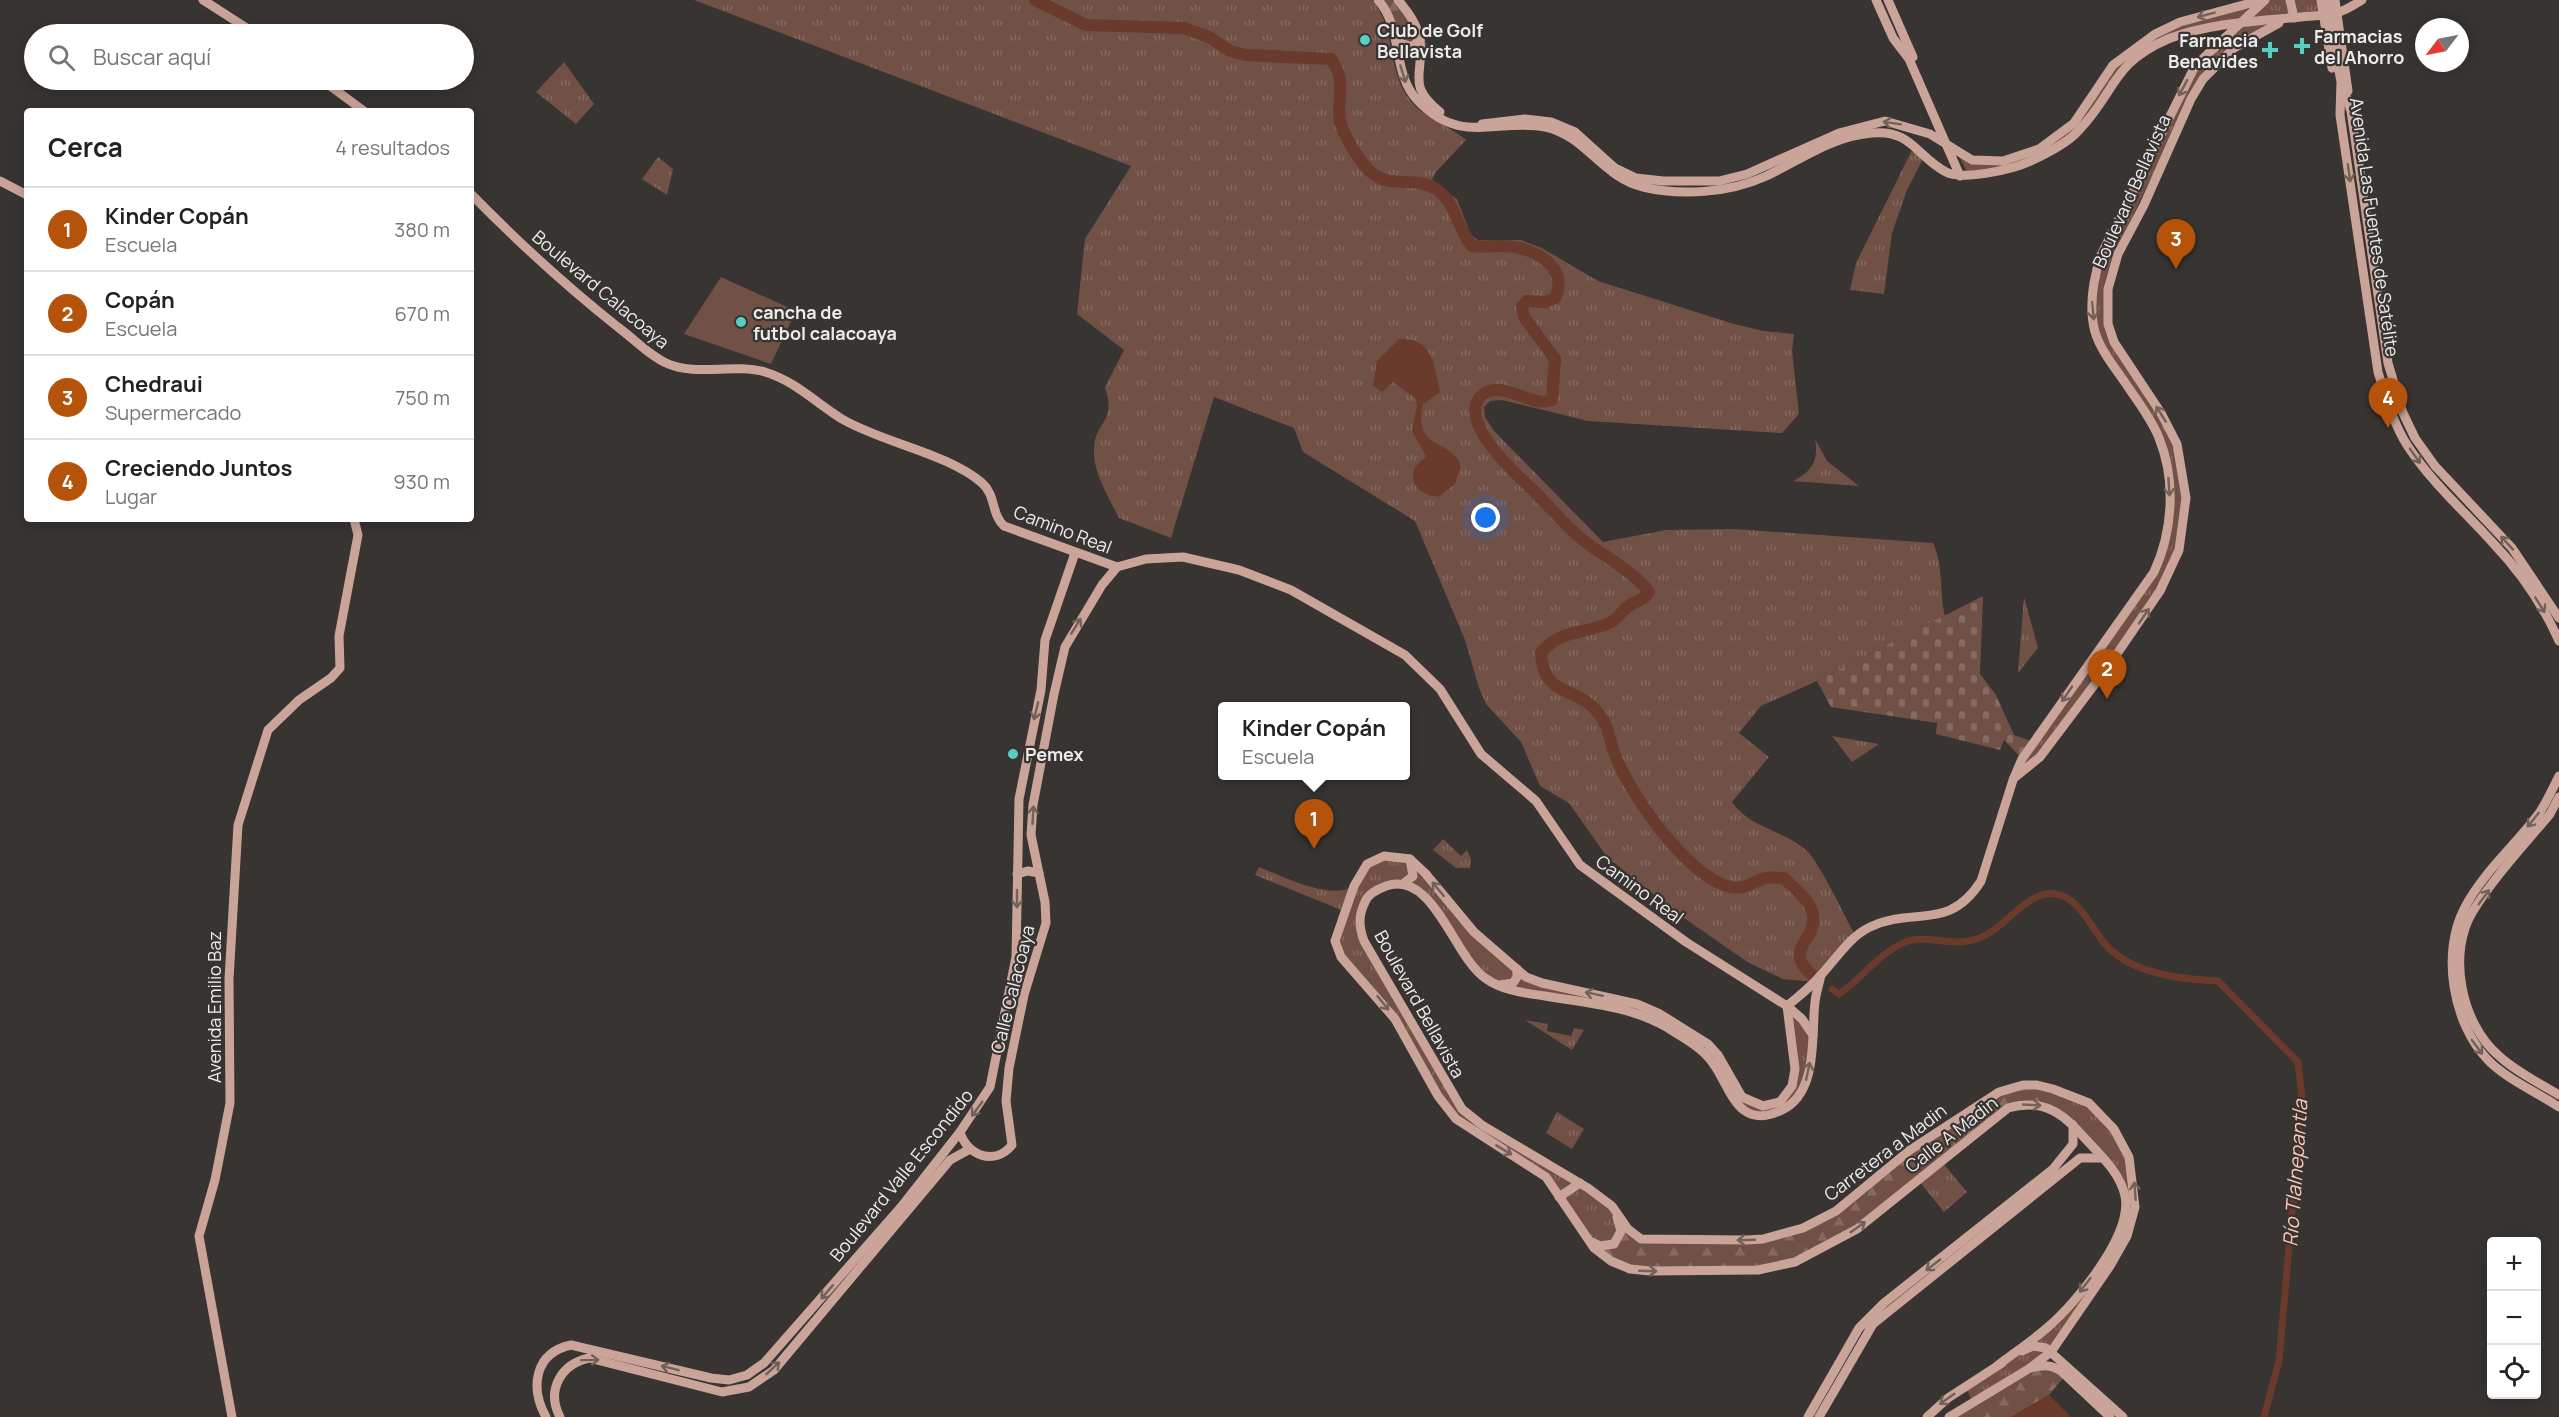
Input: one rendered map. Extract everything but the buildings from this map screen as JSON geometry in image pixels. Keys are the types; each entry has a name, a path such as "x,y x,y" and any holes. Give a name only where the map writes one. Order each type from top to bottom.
{"street":[{"path":"203,0 240,24"},
{"path":"1378,0 1390,18 1401,69 1410,92 1437,117 1472,129 1524,126 1559,131 1580,144 1618,178 1645,188 1686,191 1743,184 1818,149 1856,135 1885,133 1914,143 1942,171 1963,175 2007,169 2042,156 2079,131 2119,72 2135,58 2169,39 2190,32 2337,13 2362,0"},
{"path":"1398,0 1411,18 1420,40 1417,76 1419,87 1424,96 1440,112 1457,120 1482,124 1525,119 1551,122 1575,132 1615,168 1648,180 1687,183 1734,178 1759,170 1839,133 1878,122 1898,123 1919,131 1937,139 1964,157 1977,161 2003,161 2039,149 2074,123 2113,65 2126,53 2166,27 2264,0"},
{"path":"1876,0 1893,38 1909,59 1946,145 1963,175"},
{"path":"1888,0 1948,140 1964,157 1963,175"},
{"name":"Boulevard Bellavista","path":"1786,1006 1820,977 1855,935 1881,922 1947,912 1959,907 1971,896 1981,882 2013,780 2022,759 2154,572 2164,547 2170,513 2168,473 2159,437 2096,333 2092,299 2094,277 2101,255 2145,171 2182,87 2195,66 2264,0"},
{"path":"2290,0 2292,18"},
{"path":"2321,0 2340,115"},
{"path":"2328,0 2337,13"},
{"name":"Avenida Las Fuentes de Satélite","path":"2328,0 2341,82 2351,111 2388,363 2403,413 2415,438 2435,466 2512,548 2559,618"},
{"path":"2335,0 2351,111"},
{"path":"2223,27 2230,20 2225,9"},
{"path":"2292,18 2310,20 2327,38"},
{"name":"Boulevard Bellavista","path":"2013,780 2040,757 2146,612 2171,571 2183,530 2186,498 2177,444 2168,425 2110,333 2107,300 2109,280 2118,254 2158,175 2191,99 2211,70 2248,38 2292,18"},
{"path":"2327,38 2333,35 2341,39"},
{"path":"1397,42 1412,47 1420,40"},
{"name":"Avenida Las Fuentes de Satélite","path":"2341,82 2340,115 2355,222 2378,372 2391,413 2406,443 2427,473 2517,572 2544,612 2559,641"},
{"path":"336,90 360,108"},
{"path":"1914,143 1919,131"},
{"path":"2151,156 2156,162 2164,161"},
{"path":"2145,171 2152,169 2158,175"},
{"path":"0,181 24,193"},
{"name":"Boulevard Calacoaya","path":"474,197 564,284 659,360 690,369 755,369 787,380 840,418 871,434 928,455 980,481 991,494 999,521"},
{"path":"2355,222 2368,220"},
{"path":"2094,277 2109,280"},
{"path":"2427,473 2435,466"},
{"name":"Camino Real","path":"999,521 1012,530 1118,567 1165,556 1203,561 1239,570 1291,590 1386,642 1425,672 1440,689 1480,754 1536,801 1580,865 1686,942 1786,1006 1802,1019 1812,1040"},
{"name":"Avenida Emilio Baz","path":"232,1417 199,1236 231,1103 229,986 238,825 268,730 299,699 331,678 340,668 339,636 358,535 355,522"},
{"name":"Boulevard Valle Escondido","path":"562,1347 583,1346 711,1378 729,1380 747,1376 764,1363 785,1340 901,1207 960,1132 990,1087 1016,957 1020,799 1041,690 1045,640 1075,553"},
{"name":"Calle Calacoaya","path":"970,1149 984,1157 1002,1154 1012,1145 1006,1090 1022,1005 1043,935 1046,914 1032,842 1033,805 1054,694 1071,635 1102,585 1118,567"},
{"path":"1041,690 1049,687 1054,694"},
{"path":"2559,776 2540,811 2503,863 2472,913 2461,940 2463,990 2477,1031 2490,1048 2505,1060 2559,1095"},
{"path":"2559,797 2550,814 2476,890 2460,919 2453,945 2452,969 2456,993 2468,1032 2487,1060 2559,1107"},
{"name":"Boulevard Bellavista","path":"1410,859 1399,856 1376,859 1363,869 1354,886 1335,941 1341,957 1395,1019 1438,1096 1456,1119 1546,1177 1590,1241 1611,1261 1640,1271 1758,1270 1776,1267 1808,1256"},
{"path":"1410,859 1477,934 1517,969 1534,981 1638,1004 1660,1014 1713,1048 1742,1097 1755,1105 1774,1104 1790,1092 1794,1077 1786,1006"},
{"path":"1403,884 1413,876 1410,859"},
{"path":"1017,874 1028,870 1039,873"},
{"name":"Boulevard Bellavista","path":"1803,1228 1763,1239 1650,1240 1634,1235 1614,1209 1580,1184 1482,1125 1462,1109 1364,942 1359,918 1367,898 1385,886 1403,884 1416,889 1429,901 1480,975 1497,985 1519,992 1622,1009 1649,1018 1702,1050 1715,1065 1734,1102 1757,1115 1770,1114 1793,1102 1801,1092 1809,1072 1816,995 1820,977"},
{"path":"1462,951 1462,939 1468,934 1477,934"},
{"path":"1016,957 1022,962 1034,959"},
{"path":"1497,985 1513,983 1517,977 1517,969"},
{"path":"1364,982 1375,981 1380,970"},
{"path":"1792,1047 1797,1052 1804,1052 1812,1040"},
{"name":"Carretera a Madin","path":"1803,1228 1836,1211 1910,1150 1999,1092 2023,1085 2037,1085 2089,1103 2107,1120 2129,1157 2135,1207 2127,1236 2110,1266 2051,1352"},
{"path":"990,1087 1006,1090"},
{"path":"2060,1113 2062,1101 2073,1096"},
{"name":"Calle A Madin","path":"1808,1256 1857,1229 2008,1108 2031,1104 2060,1113 2111,1167 2125,1196 2125,1210 2115,1244 2068,1306 2048,1327 1997,1366"},
{"path":"1819,1417 1865,1321 1884,1303 2053,1170 2073,1144 2073,1125"},
{"path":"960,1132 970,1149"},
{"name":"Boulevard Valle Escondido","path":"571,1364 589,1358 722,1392 749,1387 774,1370 950,1160 970,1149"},
{"path":"2111,1167 2121,1167 2129,1157"},
{"path":"1808,1417 1853,1348 1881,1317 2080,1158 2103,1158"},
{"path":"1559,1197 1580,1184"},
{"path":"1590,1241 1607,1246 1619,1238 1620,1231 1614,1209"},
{"path":"1927,1417 1942,1402 1997,1366 2033,1346 2040,1345 2051,1352 2123,1417"},
{"path":"546,1417 539,1404 535,1383 543,1361 562,1347 571,1364 558,1380 554,1393 560,1417"},
{"path":"1949,1417 2030,1368 2051,1352"},
{"path":"2030,1368 2052,1365 2110,1417"},
{"path":"535,1383 554,1393"},
{"path":"1965,1387 1973,1402"}],"green space":[{"name":"Club de Golf Bellavista","path":"694,0 1372,0 1385,23 1396,72 1407,96 1419,110 1466,140 1436,172 1432,180 1434,184 1457,199 1471,235 1478,240 1521,240 1542,248 1598,281 1734,324 1764,331 1794,334 1792,351 1799,414 1782,433 1588,421 1502,400 1490,401 1484,407 1485,417 1494,431 1603,542 1666,530 1734,529 1933,543 1939,561 1945,616 1817,681 1761,706 1739,733 1769,757 1732,802 1748,818 1806,850 1825,877 1855,935 1814,982 1783,979 1749,963 1678,914 1607,857 1569,803 1540,786 1521,742 1486,704 1465,640 1415,521 1303,452 1294,428 1214,397 1171,538 1119,518 1098,475 1094,448 1095,439 1107,415 1108,399 1105,387 1124,350 1077,314 1085,239 1131,166"},
{"path":"1379,0 1404,0 1418,22 1431,57 1417,55 1415,43 1398,41"},
{"path":"2270,0 2320,0 2322,14 2205,27 2148,47 2079,130 2020,164 1967,172 1957,152 1969,158 2006,159 2063,135 2113,67 2155,35 2225,11"},
{"path":"2270,24 2232,45 2200,76 2111,261 2104,286 2105,321 2168,425 2186,498 2171,571 2040,757 2013,780 2154,572 2170,513 2164,453 2098,332 2095,318 2097,277 2110,243 2196,68 2237,27"},
{"path":"564,62 594,104 576,124 536,92"},
{"path":"1914,146 1923,159 1907,190 1892,233 1884,294 1850,290 1856,263"},
{"path":"658,157 673,169 667,195 642,179"},
{"name":"cancha de futbol calacoaya","path":"721,277 796,311 771,364 684,334"},
{"path":"1815,439 1827,461 1859,486 1793,481 1805,474 1813,464 1816,453"},
{"path":"1983,596 1980,674 1996,695 2014,735 2034,742 2022,759 2004,740 2000,750 1936,734 1937,723 1831,707 1817,681"},
{"path":"2024,597 2038,648 2018,673"},
{"path":"1832,736 1879,744 1852,762"},
{"path":"1443,839 1461,856 1467,850 1471,859 1470,868 1456,868 1433,850"},
{"path":"1376,859 1410,859 1465,922 1526,977 1637,1004 1708,1044 1742,1097 1774,1104 1792,1086 1787,1006 1813,1035 1805,1081 1783,1109 1749,1113 1715,1065 1657,1022 1488,981 1429,901 1403,884 1367,898 1360,931 1462,1109 1612,1206 1619,1222 1614,1244 1590,1241 1546,1177 1456,1119 1395,1019 1336,949 1344,911 1255,875 1259,867 1318,889 1342,890 1355,885"},
{"path":"1525,1020 1548,1024 1547,1031 1571,1036 1574,1028 1584,1030 1572,1050"},
{"path":"2037,1085 2066,1098 2060,1105 2060,1113 2019,1105 1878,1213 1776,1267 1640,1271 1611,1261 1600,1246 1607,1246 1620,1231 1634,1235 1747,1240 1813,1224 1910,1150 1989,1097"},
{"path":"2066,1098 2098,1111 2129,1157 2132,1221 2051,1352 1973,1402 1965,1387 2048,1327 2104,1260 2125,1210 2120,1182 2060,1113 2060,1105"},
{"path":"1557,1112 1584,1129 1572,1149 1546,1133"},
{"path":"1942,1162 1967,1192 1944,1212 1919,1181"},
{"path":"2043,1365 2064,1377 2049,1395 2011,1417 1949,1417"}],"shaded area":[{"path":"1399,339 1419,343 1430,354 1440,390 1423,404 1421,419 1423,430 1434,442 1450,451 1461,466 1455,484 1440,496 1424,493 1414,482 1415,468 1426,456 1412,431 1417,405 1415,398 1393,382 1382,392 1373,386 1377,361"},
{"path":"2049,1395 2071,1417 2011,1417"}],"waterway":[{"name":"Río Tlalnepantla","path":"1035,0 1086,25 1184,28 1209,37 1230,51 1246,55 1331,59 1338,71 1340,81 1341,126 1345,136 1368,170 1387,180 1426,184 1443,194 1472,246 1509,246 1524,249 1542,257 1555,270 1558,278 1555,298 1545,302 1527,301 1522,306 1524,317 1555,359 1552,400 1536,401 1509,392 1493,390 1485,393 1476,403 1476,416 1481,430 1502,460 1577,535 1633,575 1649,592 1609,623 1562,637 1548,646 1541,653 1543,668 1555,685 1591,705 1599,714 1607,728 1621,769 1632,789 1662,831 1697,868 1714,880 1736,888 1745,887 1765,878 1784,878 1801,895 1812,910 1813,925 1802,945 1800,958 1812,975"},
{"name":"Río Tlalnepantla","path":"1832,989 1839,994 1883,956 1909,941 1920,939 1962,942 1986,935 2024,905 2044,894 2055,894 2067,898 2077,907 2102,940 2125,960 2171,976 2218,981 2298,1062 2302,1099 2279,1361 2264,1417"}],"place":[{"name":"Club de Golf Bellavista","path":"1365,40"},
{"name":"Farmacias del Ahorro","path":"2302,46"},
{"name":"Farmacia Benavides","path":"2270,50"},
{"name":"Chedraui","path":"2176,269"},
{"name":"cancha de futbol calacoaya","path":"741,322"},
{"name":"Creciendo Juntos","path":"2388,428"},
{"name":"Copán","path":"2107,699"},
{"name":"Pemex","path":"1013,754"},
{"name":"Kinder Copán","path":"1314,849"}]}
